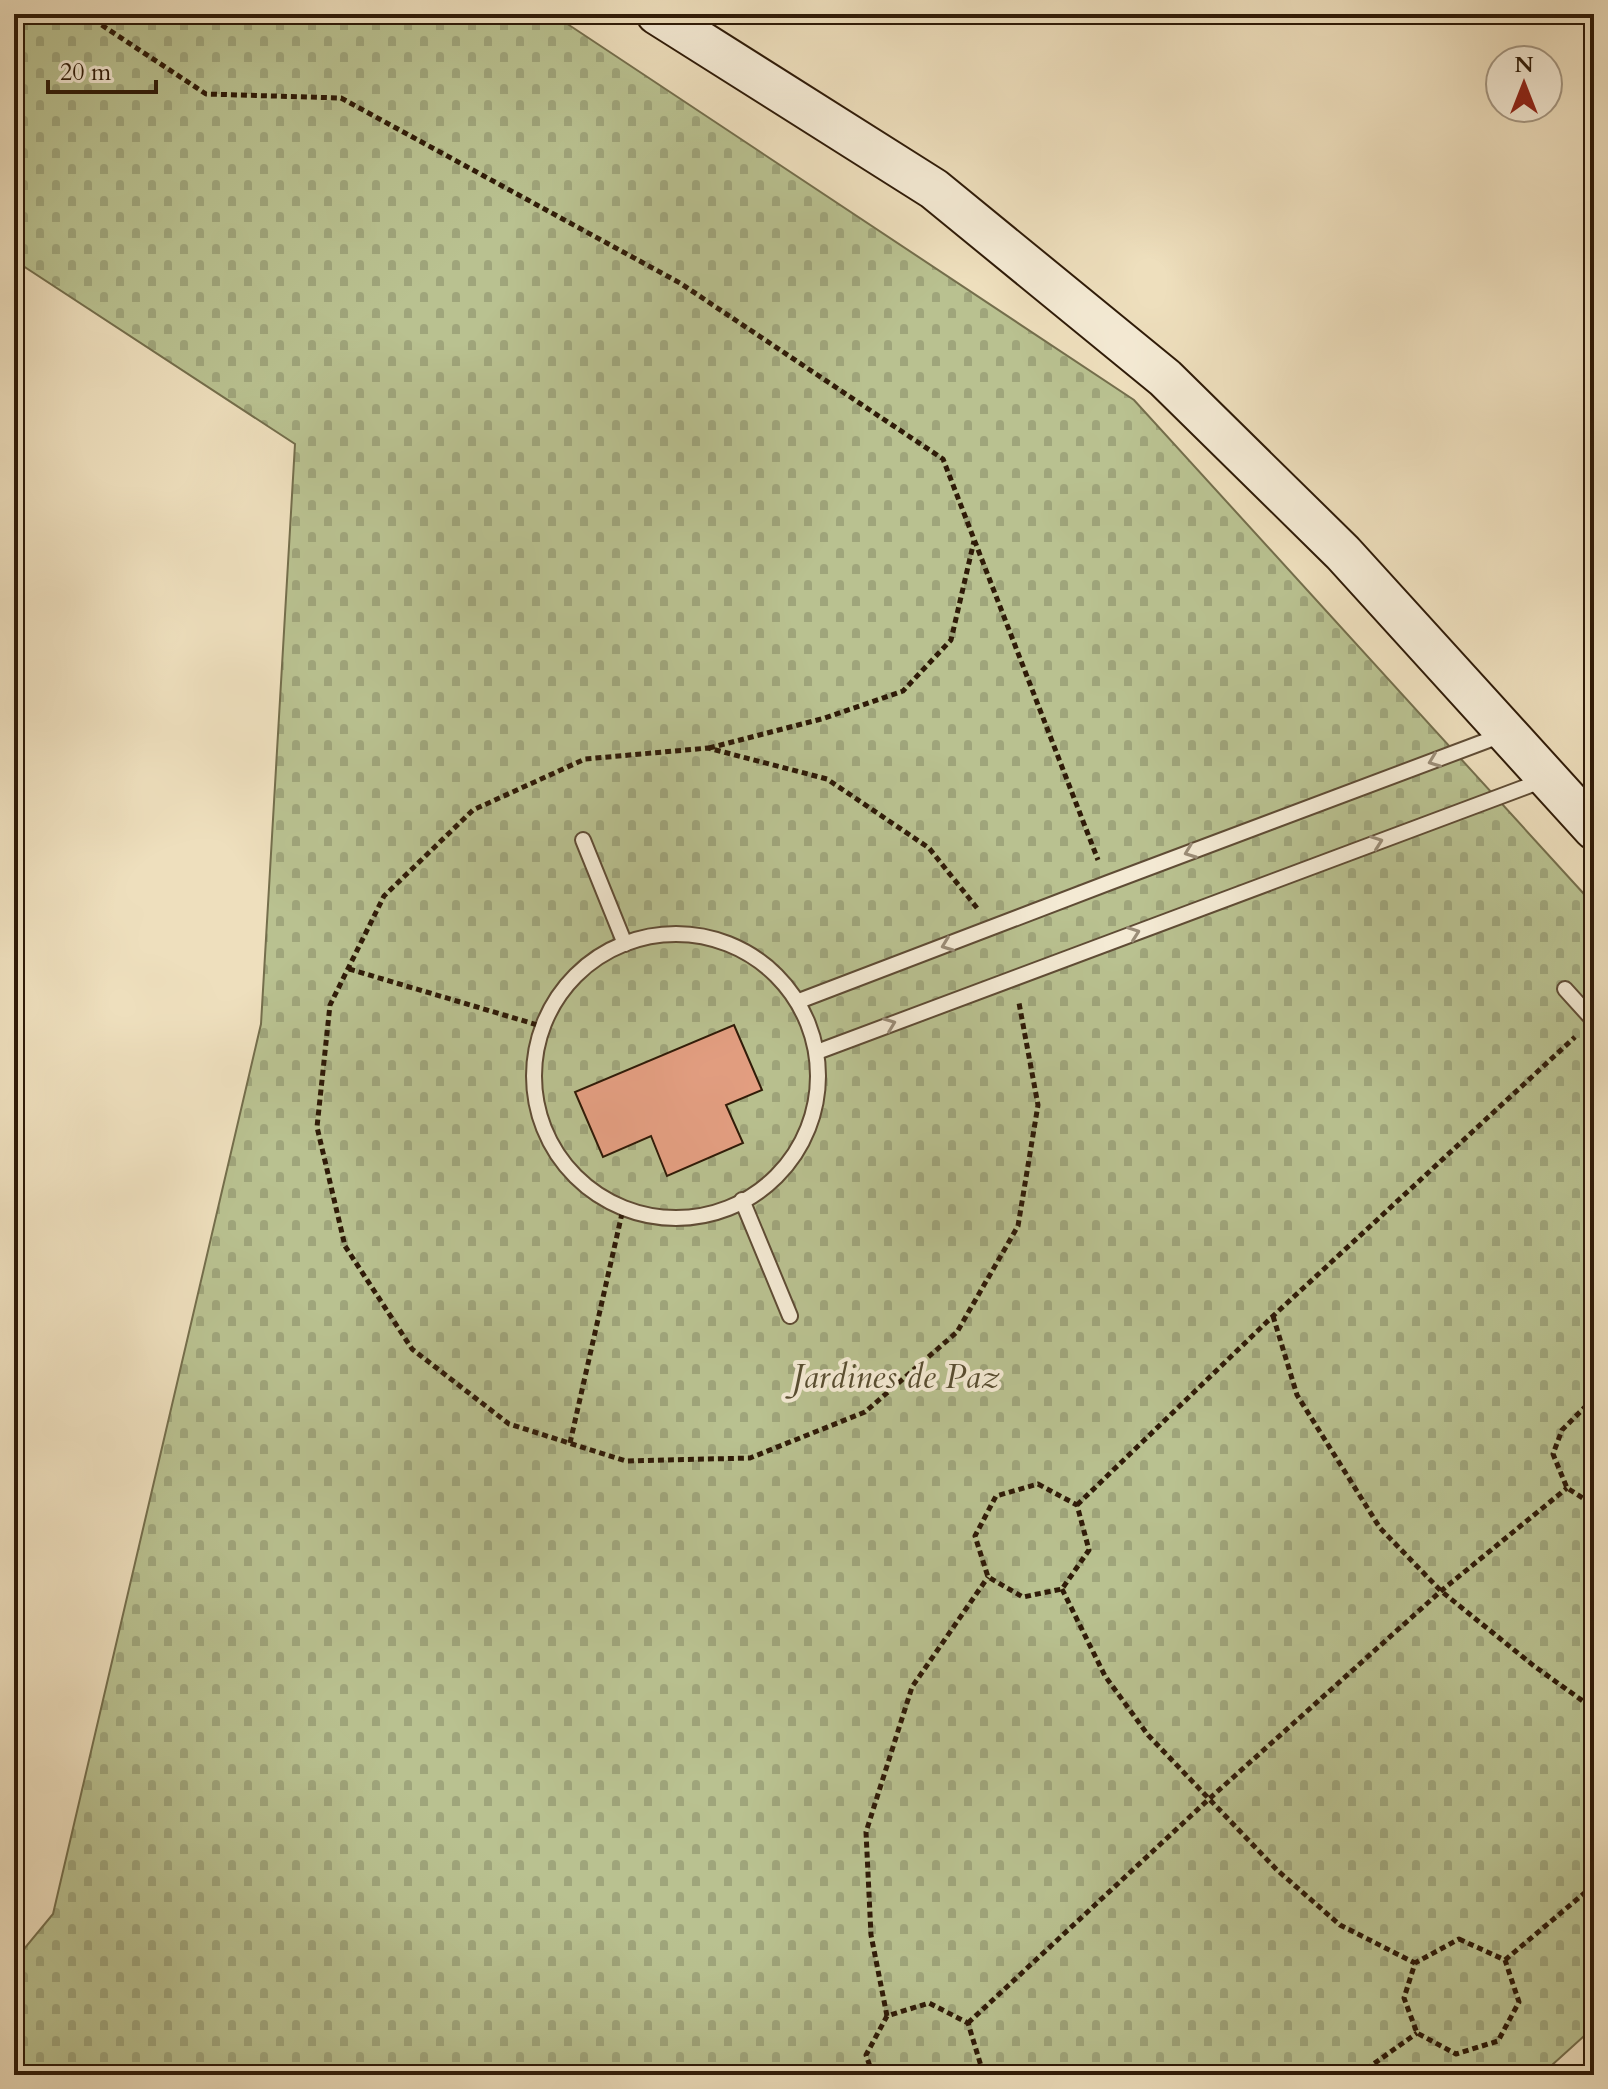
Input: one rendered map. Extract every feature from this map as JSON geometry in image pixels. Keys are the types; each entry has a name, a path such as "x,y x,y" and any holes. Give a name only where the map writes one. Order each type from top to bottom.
{"main road":[{"path":"657,14 934,189 1165,378 1343,553 1594,829"}],"lane":[{"path":"799,1001 1507,734"},
{"path":"817,1052 1547,779"},
{"path":"583,840 625,944"},
{"path":"662,933 715,938 763,962 799,1001 817,1052 817,1102 799,1149 766,1186 722,1211 673,1218 623,1209 585,1186 555,1154 537,1113 532,1069 541,1026 568,980 625,944 662,933"},
{"path":"1565,989 1594,1021"},
{"path":"742,1200 790,1316"}],"path":[{"path":"85,14 206,94 341,98 680,283 943,459 1108,883"},
{"path":"974,539 951,640 903,691 825,718 708,748 585,759 473,810 384,896 330,1005 317,1127 345,1246 412,1349 509,1424 626,1461 750,1458 865,1412 957,1332 1018,1226 1038,1105 1014,978"},
{"path":"708,748 827,779 929,848 993,927"},
{"path":"349,969 541,1026"},
{"path":"1077,1505 1273,1316 1594,1021"},
{"path":"570,1443 623,1209"},
{"path":"1273,1316 1297,1395 1380,1528 1441,1591 1534,1666 1594,1709"},
{"path":"1594,1398 1562,1430 1553,1454 1567,1488 1594,1505"},
{"path":"1038,1484 1077,1505 1089,1550 1062,1589 1023,1597 988,1577 975,1536 996,1496 1038,1484"},
{"path":"968,2023 1209,1799 1441,1591 1567,1488"},
{"path":"873,2075 866,2055 887,2016 871,1935 866,1832 912,1687 988,1577"},
{"path":"1062,1589 1105,1676 1148,1735 1277,1870 1340,1925 1415,1963"},
{"path":"1505,1960 1594,1885"},
{"path":"1459,1939 1505,1960 1519,2002 1498,2041 1456,2054 1417,2033 1404,1998 1415,1963 1459,1939"},
{"path":"887,2016 929,2003 968,2023 981,2066 976,2075"},
{"path":"1358,2075 1417,2033"}],"green space":[{"name":"Jardines de Paz","path":"14,14 548,14 566,23 1134,400 1594,905 1594,2027 1541,2075 14,2075 14,1961 53,1914 261,1024 295,444 14,260"}],"building":[{"path":"734,1025 762,1090 726,1105 743,1143 667,1176 651,1136 603,1157 575,1092"}]}
